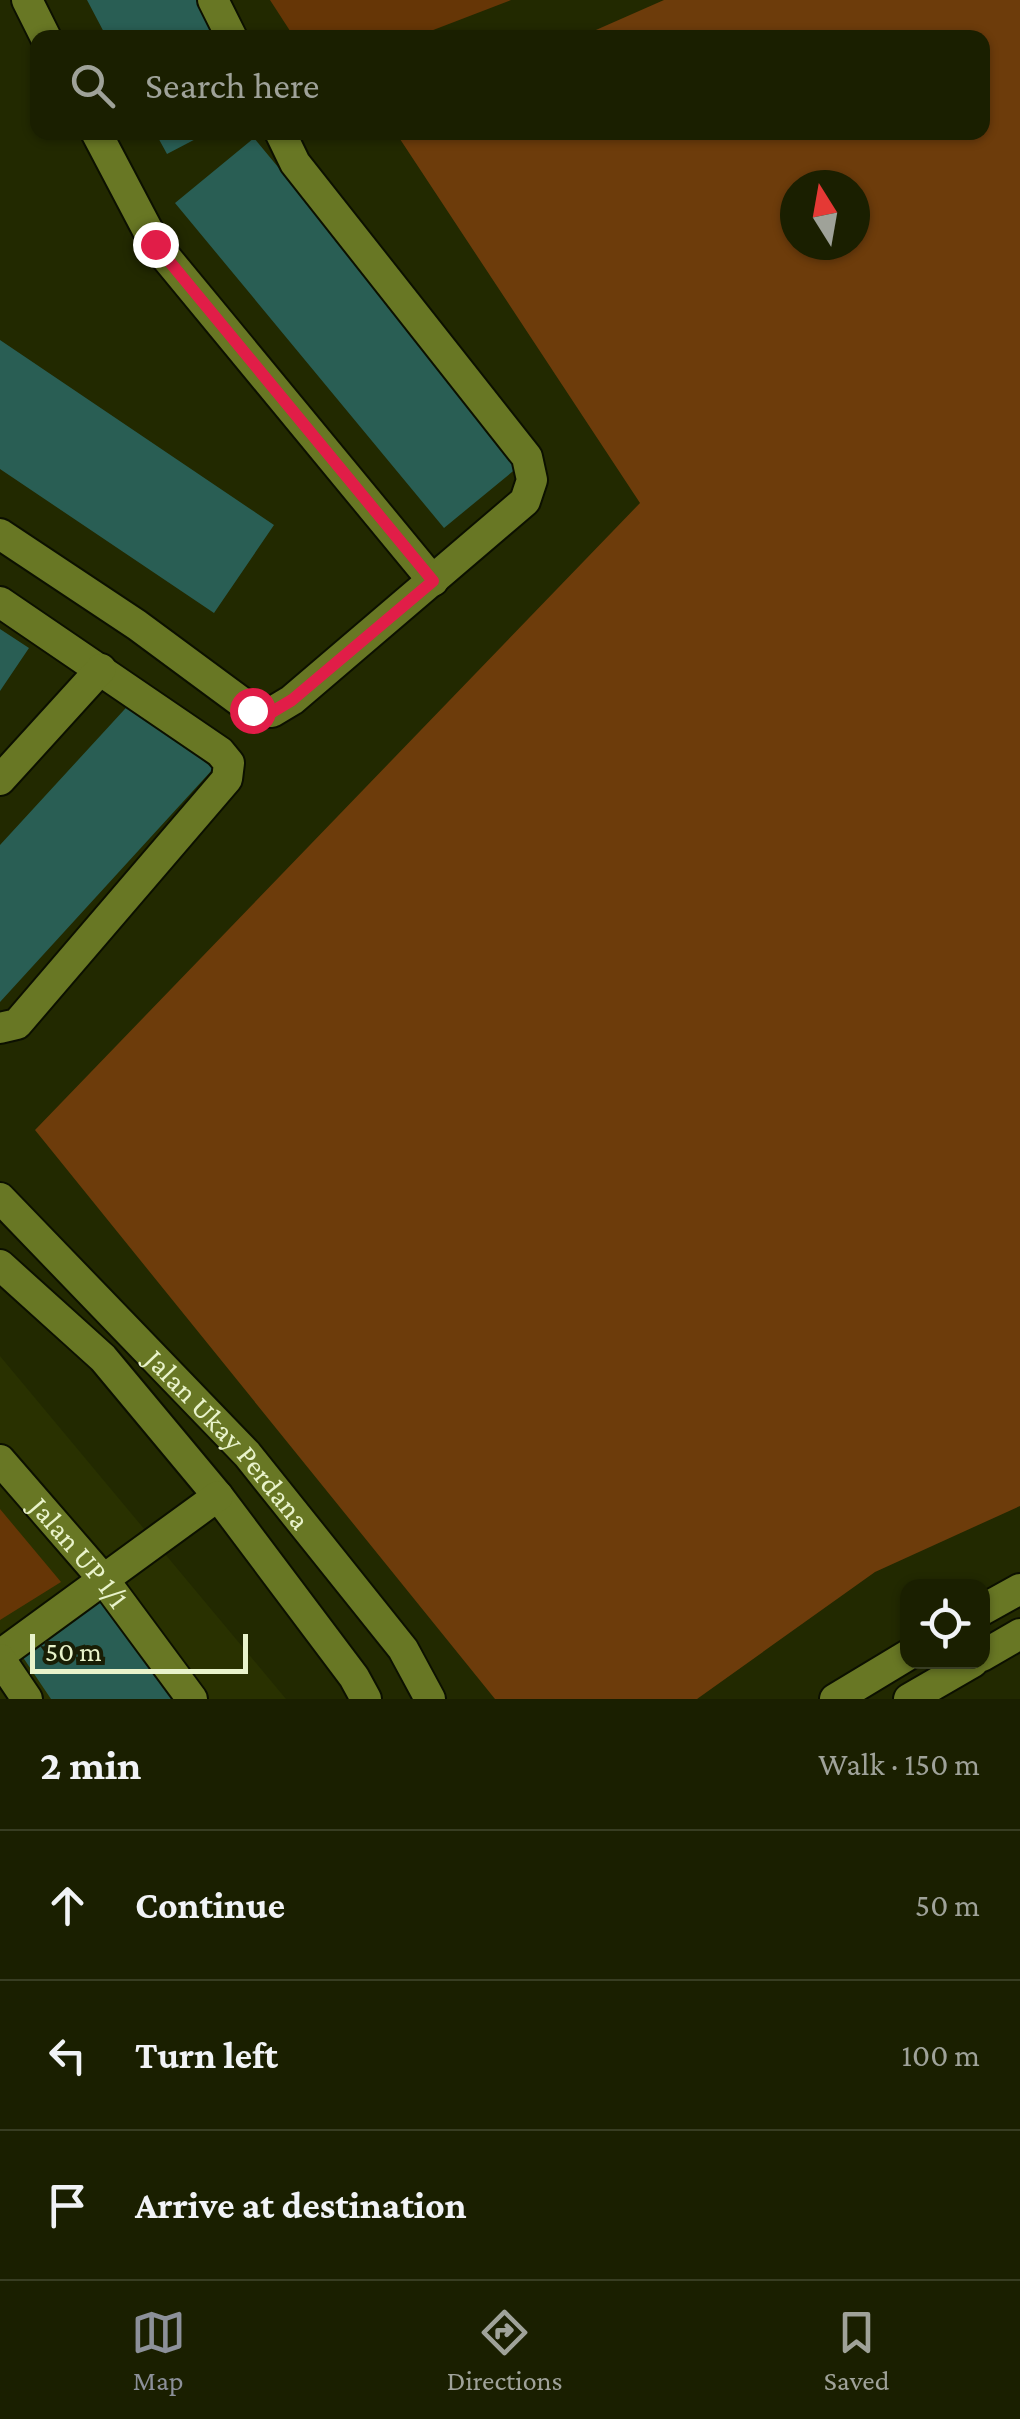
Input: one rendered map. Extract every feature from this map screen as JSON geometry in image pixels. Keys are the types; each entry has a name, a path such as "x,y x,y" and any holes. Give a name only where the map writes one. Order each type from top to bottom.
{"street":[{"path":"27,0 42,30"},
{"path":"213,0 228,30"},
{"path":"100,140 155,244 433,581"},
{"path":"0,534 137,626 252,710 272,712 292,700 525,501 532,480 527,458 295,162 284,140"},
{"path":"0,602 220,752 228,764 227,779 17,1024 0,1028"},
{"path":"0,780 101,669"},
{"name":"Jalan Ukay Perdana","path":"0,1198 247,1454 403,1648 430,1699"},
{"name":"Jalan Ukay Perdana","path":"1,1267 103,1358 218,1496 366,1699"},
{"name":"Jalan UP 1/1","path":"0,1460 104,1580 192,1699"},
{"path":"28,1699 0,1657 218,1496"},
{"path":"990,1605 1020,1588"},
{"path":"990,1651 1020,1634"},
{"path":"835,1699 900,1661"},
{"path":"908,1699 961,1669"}],"shaded area":[{"path":"270,0 511,0 433,30 289,30"},
{"path":"664,0 1020,0 1020,1506 875,1572 697,1699 495,1699 35,1130 640,503 401,140 990,140 990,30 596,30"},
{"path":"0,1356 286,1699 0,1699"},
{"path":"0,1509 61,1582 0,1620"}],"building":[{"path":"87,0 204,0 219,30 103,30"},
{"path":"159,140 194,140 167,154"},
{"path":"256,140 523,463 444,528 175,203"},
{"path":"0,340 274,525 214,613 0,469"},
{"path":"0,629 29,648 0,691"},
{"path":"135,698 213,769 0,1002 0,845"},
{"path":"102,1593 176,1699 51,1699 18,1650"}],"route":[{"path":"155,244 433,581 292,700 272,712 252,710"}]}
